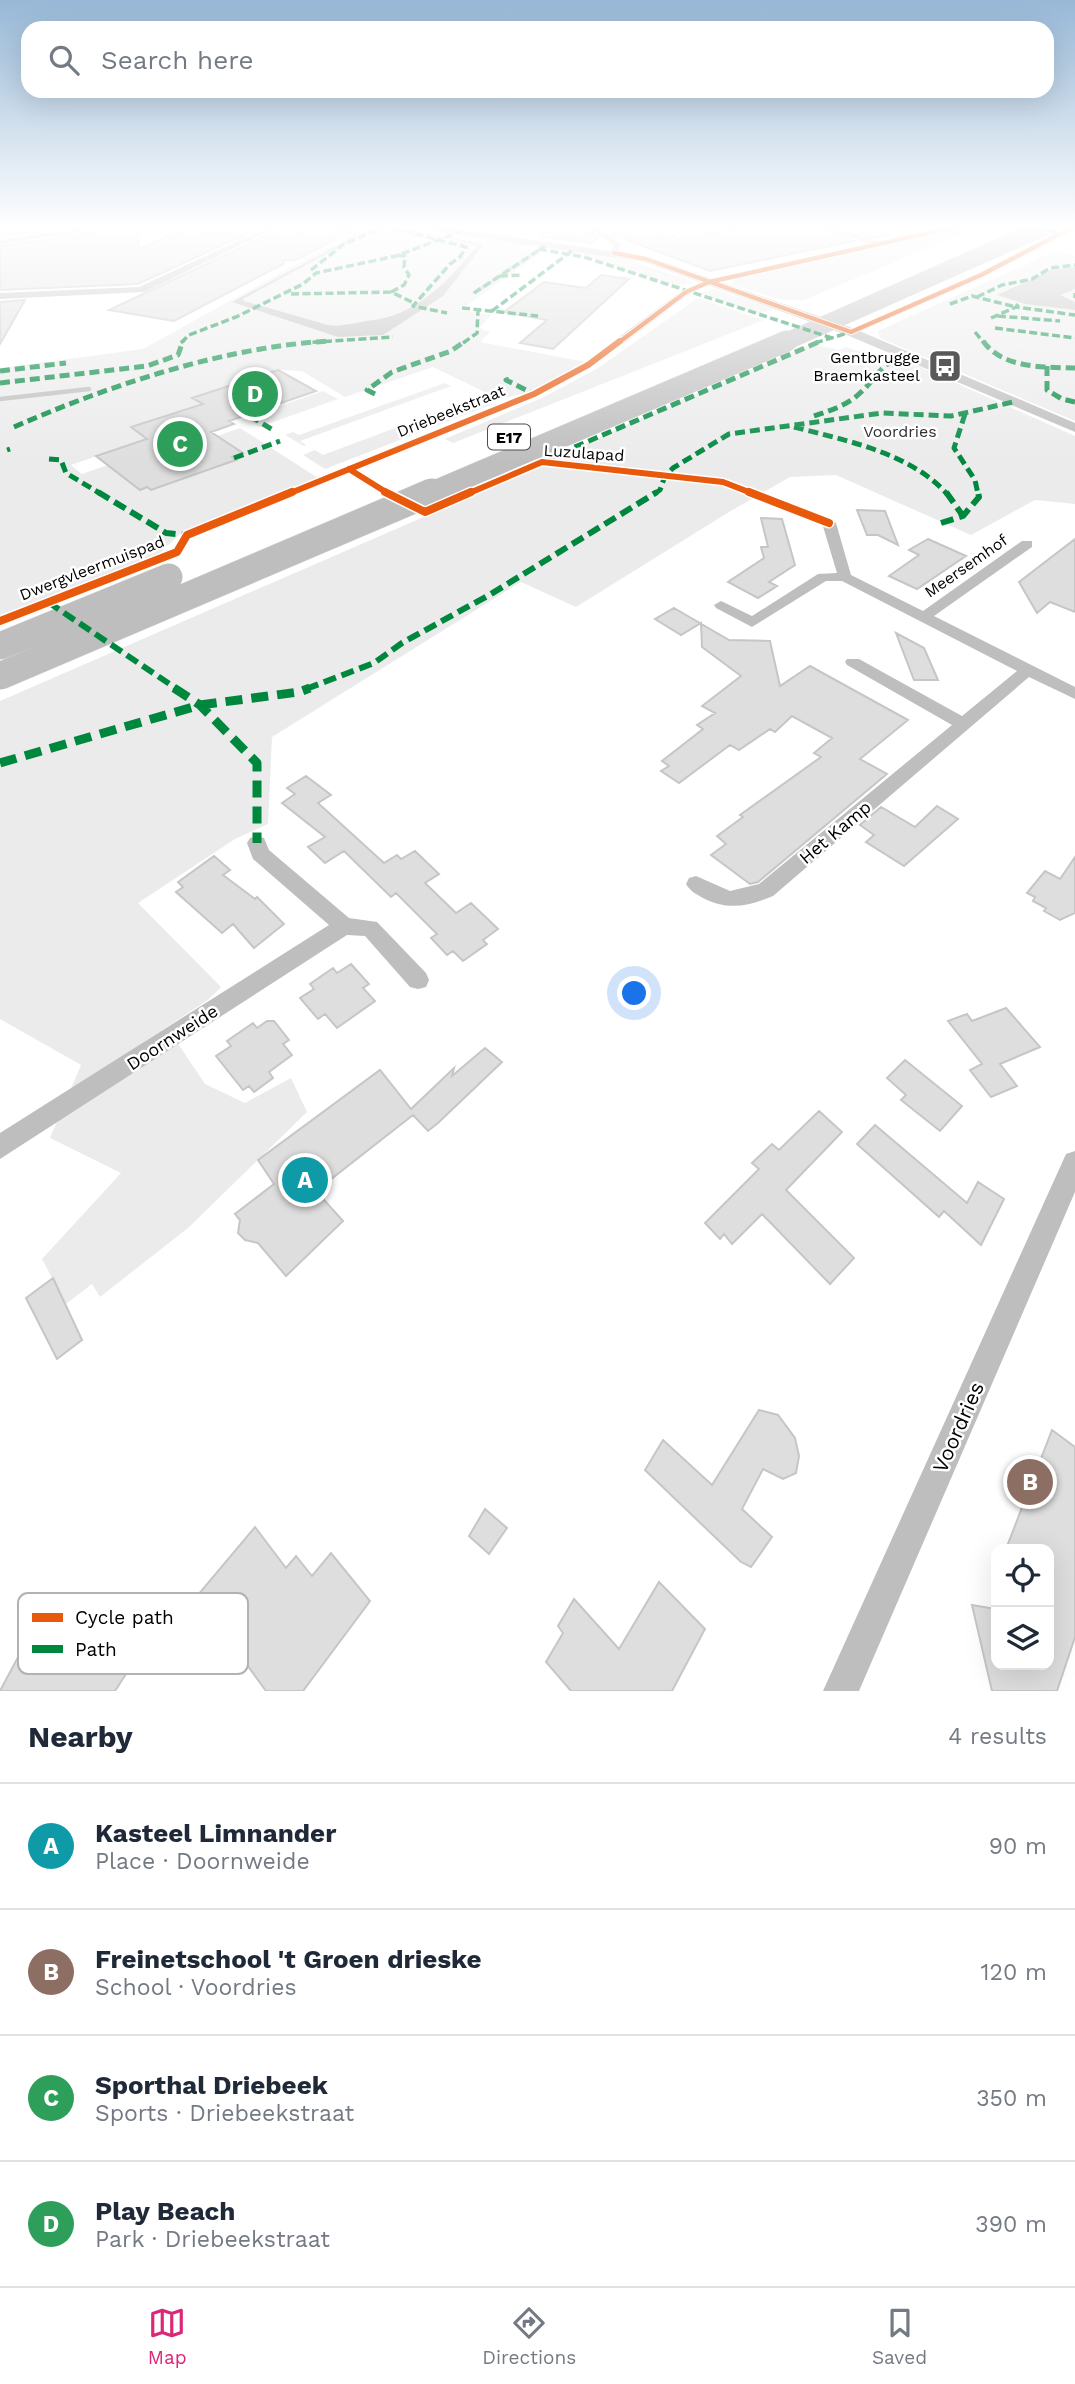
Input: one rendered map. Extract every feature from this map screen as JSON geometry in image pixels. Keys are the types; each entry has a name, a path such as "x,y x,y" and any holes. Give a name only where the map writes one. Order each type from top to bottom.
{"highway":[{"name":"E17","path":"360,499 835,304"},
{"name":"E17","path":"0,676 874,304"},
{"path":"0,646 193,567"}],"street":[{"name":"Driebeekstraat","path":"187,535 534,394 588,365 670,304"},
{"path":"771,304 851,332 1075,428"},
{"path":"851,332 916,304"},
{"path":"721,605 752,622 823,577 845,577 829,523"},
{"name":"Meersemhof","path":"925,616 1027,544"},
{"name":"Meersemhof","path":"845,577 1029,668 1075,694"},
{"path":"853,662 962,724"},
{"name":"Het Kamp","path":"696,884 724,900 742,900 766,890 1029,668"},
{"path":"257,842 260,854 344,926 370,928 418,981"},
{"name":"Doornweide","path":"0,1147 344,926"},
{"name":"Voordries","path":"841,1691 1075,1163"}],"green space":[{"path":"224,304 469,304 460,310 491,315 479,328 490,332 480,342 586,362 529,392 505,398 487,393 433,367 345,397 302,371 278,370 193,397 219,414 132,427 141,435 157,430 162,434 71,465 82,474 108,465 140,490 147,487 151,490 235,460 232,457 242,453 217,436 240,428 318,478 182,532 158,555 0,618 0,368 143,349"},
{"path":"690,304 716,304 764,320 453,443 445,439 544,397 598,368"},
{"path":"728,304 758,304 773,309 758,314"},
{"path":"938,304 1075,304 1075,421 880,338 878,331"},
{"path":"811,344 839,350 846,347 890,361 902,359 1075,436 1075,504 1035,500 971,535 836,475 790,477 576,607 521,582 272,737 268,824 235,839 138,903 221,987 208,1000 142,1043 175,1039 205,1084 245,1103 291,1078 307,1112 188,1228 100,1297 92,1284 66,1304 42,1259 121,1173 50,1138 81,1065 0,1019 0,701 511,479 658,410"},
{"path":"445,383 451,386 300,441 306,445 304,446 285,435 293,432 299,435"},
{"path":"323,391 338,399 259,427 245,418"},
{"path":"478,397 493,404 325,469 303,455 315,450 323,455"}],"shaded area":[{"path":"238,304 254,304 328,325 343,325 384,318 417,304 431,304 383,335 338,337"},
{"path":"1025,304 1075,304 1075,310"}],"building":[{"path":"0,304 23,304 0,344"},
{"path":"122,304 207,304 174,321 109,310"},
{"path":"515,304 602,304 553,349 520,343 547,320 504,312"},
{"path":"278,370 316,391 229,421 234,424 211,432 243,453 232,457 236,460 151,490 147,487 140,490 96,456 147,439 131,427 203,404 192,398"},
{"path":"857,510 885,511 898,545 878,535 867,535"},
{"path":"761,518 782,519 795,565 769,582 777,586 758,598 728,582 764,558 761,547 768,547"},
{"path":"928,539 966,556 917,589 889,576 919,555 909,550"},
{"path":"1075,539 1075,612 1050,602 1037,613 1019,582"},
{"path":"674,608 700,623 681,635 655,619"},
{"path":"701,624 729,640 770,641 780,686 810,666 908,720 860,759 887,774 758,882 750,884 711,855 726,844 717,836 743,817 740,815 821,757 814,753 832,738 792,716 775,732 770,729 739,750 730,745 679,783 661,771 669,766 662,761 703,729 697,725 715,713 702,706 741,676 702,647"},
{"path":"896,633 924,648 938,680 914,680"},
{"path":"306,776 331,795 318,803 384,863 397,855 401,859 415,851 439,874 425,883 456,913 471,903 498,929 483,940 487,944 463,961 453,951 447,955 431,938 437,934 396,893 391,897 344,851 325,863 308,847 325,837 282,803 295,794 287,788"},
{"path":"937,806 958,819 904,866 866,842 874,835 860,825 881,807 915,827"},
{"path":"214,856 230,870 223,875 255,899 257,897 284,924 254,948 233,924 222,933 176,892 183,887 178,882"},
{"path":"1075,857 1075,913 1060,920 1044,911 1046,908 1033,901 1035,897 1027,893 1045,871 1060,879"},
{"path":"351,964 369,984 363,988 375,1001 337,1028 325,1014 318,1019 300,998 314,989 310,984 333,968 337,973"},
{"path":"1006,1008 1040,1047 1000,1064 1017,1086 991,1097 970,1070 982,1064 948,1021 967,1014 972,1021"},
{"path":"267,1021 274,1021 289,1040 283,1044 292,1055 269,1072 273,1078 254,1092 249,1086 243,1090 216,1056 231,1046 227,1041 253,1023 257,1028"},
{"path":"485,1048 502,1062 438,1123 428,1131 413,1115 316,1191 343,1221 286,1276 258,1243 245,1240 238,1233 240,1220 235,1214 274,1184 258,1160 380,1070 411,1109 454,1068 452,1076"},
{"path":"905,1060 962,1106 940,1131 901,1100 906,1095 887,1078"},
{"path":"819,1111 842,1132 786,1190 854,1258 830,1284 762,1214 732,1244 724,1234 720,1239 705,1223 759,1169 752,1163 772,1144 779,1150"},
{"path":"875,1125 967,1203 978,1182 1004,1199 981,1245 944,1211 939,1217 857,1144"},
{"path":"53,1278 82,1340 57,1359 26,1298"},
{"path":"759,1410 778,1415 795,1438 799,1456 796,1473 783,1479 763,1469 742,1509 772,1537 751,1567 741,1562 645,1470 663,1440 712,1485"},
{"path":"1052,1430 1075,1447 1075,1637 1057,1691 992,1691 972,1605 991,1608 991,1670 1054,1670 1054,1544 1008,1544"},
{"path":"485,1509 507,1528 489,1554 469,1536"},
{"path":"255,1527 286,1568 296,1556 312,1576 331,1553 370,1601 303,1691 266,1691 248,1666 248,1593 200,1593"},
{"path":"659,1582 705,1629 672,1691 571,1691 546,1662 563,1633 558,1626 574,1599 619,1649"},
{"path":"18,1657 18,1674 126,1674 115,1691 0,1691"}],"waterway":[{"path":"0,399 89,389"}],"marked path":[{"path":"0,383 147,366 178,355 180,344 189,335 263,304"},
{"path":"415,304 413,306 447,313"},
{"path":"492,311 501,304"},
{"path":"728,304 832,338"},
{"path":"1004,304 1016,307 1018,304"},
{"path":"991,318 1016,307 1075,315"},
{"path":"462,308 538,316"},
{"path":"375,394 367,390 392,372 451,351 477,333 478,310"},
{"path":"998,316 1060,321"},
{"path":"995,328 1075,338"},
{"path":"547,459 811,344 851,332"},
{"path":"975,332 989,349 1007,360 1030,365 1075,368"},
{"path":"14,427 69,403 203,362 296,343 393,337"},
{"path":"814,416 832,410 859,395 888,361 908,355"},
{"path":"0,371 66,363"},
{"path":"1047,366 1047,390 1062,399 1075,402"},
{"path":"509,379 506,380 534,394"},
{"path":"0,763 200,705 299,692 374,663 402,643 617,519 660,490 665,476 673,468 729,434 882,413 951,416 1013,402"},
{"path":"941,523 963,516 979,497 975,480 954,448 965,414"},
{"path":"250,416 273,430"},
{"path":"794,427 865,448 916,470 941,487 963,516"},
{"path":"234,458 280,441"},
{"path":"49,459 61,460 66,473 166,533 187,535"},
{"path":"48,602 200,705 257,763 257,843"}],"cycle path":[{"name":"Dwergvleermuispad","path":"0,621 177,552 187,535 534,394 588,365 670,304"},
{"path":"772,304 851,332 915,304"},
{"name":"Luzulapad","path":"349,469 373,486 425,512 542,462 723,482 829,523"}],"place":[{"name":"Gentbrugge Braemkasteel","path":"945,366"},
{"name":"Play Beach","path":"255,394"},
{"name":"Sporthal Driebeek","path":"180,444"},
{"name":"Kasteel Limnander","path":"305,1180"},
{"name":"Freinetschool 't Groen drieske","path":"1030,1482"}]}
